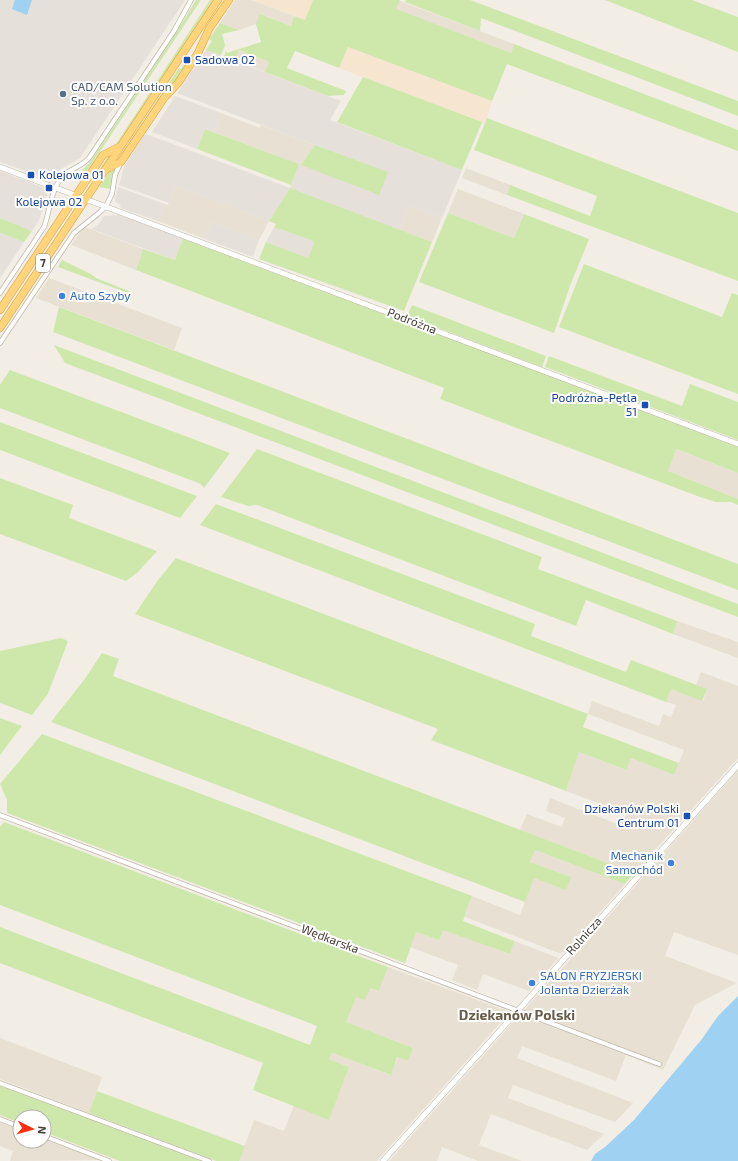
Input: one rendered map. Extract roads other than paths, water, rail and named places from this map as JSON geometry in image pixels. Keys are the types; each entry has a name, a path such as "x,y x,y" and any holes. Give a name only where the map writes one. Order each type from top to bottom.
{"highway":[{"name":"7","path":"0,328 218,0"},
{"path":"105,170 121,162 164,98 178,83 198,53 209,29 229,0"},
{"name":"7","path":"0,310 103,155 121,146"}],"street":[{"path":"0,293 44,227 55,188 65,175 79,167 89,158 174,31 191,0"},
{"path":"0,344 74,233 106,206 112,194 115,175 121,162"},
{"name":"Podróżna","path":"0,167 738,444"},
{"name":"Rolnicza","path":"383,1161 738,765"},
{"name":"Wędkarska","path":"0,815 659,1064"},
{"path":"0,1083 209,1161"},
{"path":"0,1119 12,1124"},
{"path":"52,1139 109,1161"}],"water":[{"path":"15,0 32,0 27,15 12,9"},
{"path":"738,996 738,1161 591,1161 595,1154 605,1147 634,1120 702,1039 718,1016"}],"place":[{"name":"Sadowa 02","path":"187,60"},
{"name":"CAD/CAM Solution Sp. z o.o.","path":"63,94"},
{"name":"Kolejowa 01","path":"31,175"},
{"name":"Kolejowa 02","path":"49,188"},
{"name":"Auto Szyby","path":"62,296"},
{"name":"Podróżna-Pętla 51","path":"645,405"},
{"name":"Dziekanów Polski Centrum 01","path":"687,816"},
{"name":"Mechanik Samochód","path":"671,863"},
{"name":"SALON FRYZJERSKI Jolanta Dzierżak","path":"532,983"}],"district":[{"name":"Dziekanów Polski","path":"517,1015"}]}
